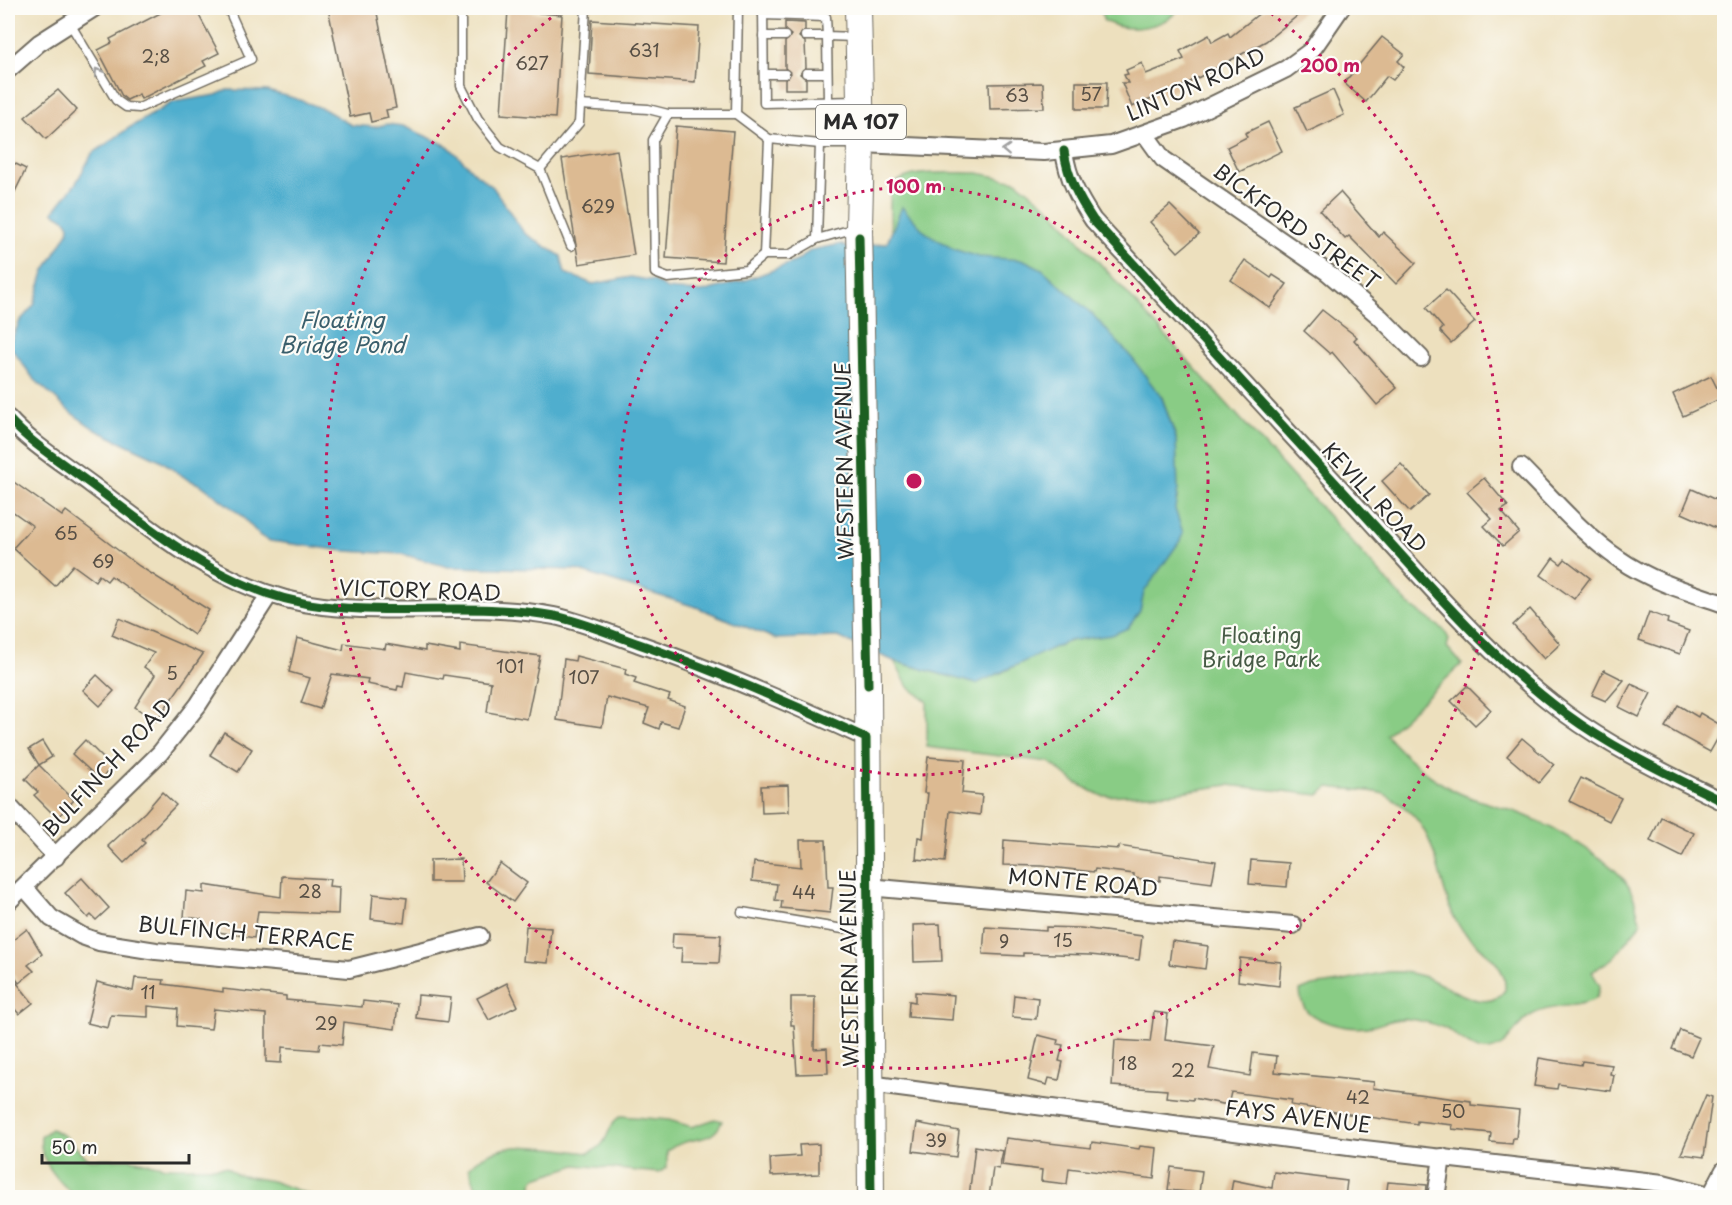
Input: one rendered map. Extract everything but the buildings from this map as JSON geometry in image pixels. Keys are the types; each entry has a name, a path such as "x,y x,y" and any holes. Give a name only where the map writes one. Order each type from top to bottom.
{"main road":[{"name":"WESTERN AVENUE","path":"858,8 861,144 859,232 868,685 866,738 871,1197"}],"street":[{"path":"8,70 69,22 94,8"},
{"name":"LINTON ROAD","path":"861,144 1064,151 1111,145 1184,119 1286,69 1312,50 1341,8"},
{"name":"BICKFORD STREET","path":"1145,134 1163,159 1303,255 1349,290 1421,358"},
{"name":"KEVILL ROAD","path":"1064,151 1072,185 1093,220 1432,588 1502,659 1564,712 1597,736 1647,764 1725,802"},
{"name":"VICTORY ROAD","path":"8,418 44,449 171,543 231,580 269,595 302,603 344,608 489,610 553,616 585,624 672,655 866,738"},
{"path":"1521,467 1590,536 1619,560 1659,580 1725,604"},
{"name":"BULFINCH ROAD","path":"8,902 25,888 160,753 198,705 269,595"},
{"path":"8,805 57,856"},
{"name":"MONTE ROAD","path":"868,887 1293,925"},
{"name":"BULFINCH TERRACE","path":"25,888 51,918 82,936 99,942 156,951 349,969 480,936"},
{"name":"FAYS AVENUE","path":"869,1084 1364,1149 1442,1156 1663,1183 1716,1196"},
{"path":"1436,1197 1442,1156"},
{"path":"1716,1196 1725,1170"}],"lane":[{"path":"69,22 116,100 126,107 138,108 251,59 228,8"},
{"path":"461,8 461,86 478,119 500,147 540,169 571,246"},
{"path":"540,169 579,123 586,8"},
{"path":"736,114 738,8"},
{"path":"828,102 826,17 763,11 764,103 828,102 860,101"},
{"path":"764,36 785,36"},
{"path":"805,36 859,37"},
{"path":"806,73 827,74"},
{"path":"764,74 785,74"},
{"path":"580,105 648,110 668,114 736,114 769,140 861,144"},
{"path":"668,114 653,140 655,273 668,278 746,270 764,255 789,255 817,238 859,232"},
{"path":"764,255 769,140"},
{"path":"817,238 820,144"},
{"path":"742,912 843,929 868,923"}],"green space":[{"path":"1107,8 1180,8 1164,21 1133,28 1122,27 1103,20 1102,13"},
{"name":"Floating Bridge Park","path":"928,173 978,173 1016,181 1049,207 1408,604 1444,630 1449,639 1447,647 1462,664 1386,735 1419,767 1438,781 1471,798 1526,816 1557,831 1604,861 1629,886 1641,923 1613,958 1592,972 1600,986 1596,998 1583,1003 1538,1012 1525,1020 1502,1045 1489,1050 1476,1048 1444,1028 1417,1020 1400,1019 1359,1028 1326,1022 1314,1017 1308,1011 1303,1005 1300,991 1312,986 1393,972 1422,976 1477,1000 1487,1001 1497,998 1505,990 1500,969 1456,921 1423,828 1400,804 1377,792 1329,787 1319,795 1228,785 1173,793 1102,796 1076,783 1049,762 927,747 927,701 908,687 894,661 943,675 1001,673 1045,650 1079,638 1177,500 1176,438 1162,397 892,254 890,199 895,184 904,178"},
{"path":"621,1116 669,1120 692,1127 715,1119 722,1121 712,1134 684,1142 667,1151 667,1167 659,1173 576,1165 536,1178 532,1183 532,1197 475,1197 478,1194 469,1167 482,1157 511,1147 526,1146 589,1153 602,1144 612,1125"},
{"path":"51,1129 65,1136 88,1159 131,1159 166,1167 226,1167 237,1175 272,1181 316,1197 236,1198 217,1193 196,1198 175,1192 159,1197 75,1197 46,1163 41,1137"}],"water":[{"name":"Floating Bridge Pond","path":"227,90 267,91 324,109 351,125 403,126 448,146 476,174 493,187 524,233 561,256 565,273 593,284 631,277 654,281 667,289 702,292 746,280 797,261 811,250 841,244 849,249 887,243 902,207 925,232 953,249 979,257 1024,260 1042,269 1093,315 1132,358 1162,398 1176,438 1178,489 1175,509 1183,533 1180,541 1144,592 1140,611 1128,628 1112,635 1068,641 976,684 894,661 838,637 776,639 696,607 576,570 448,567 402,554 345,551 270,541 260,536 241,515 201,485 187,479 160,460 96,430 70,412 33,378 9,345 20,321 34,305 44,272 68,232 69,226 66,220 53,212 76,183 92,154 129,128 173,102 216,95"}],"cycle path":[{"path":"1064,151 1074,187 1093,220 1435,593 1485,644 1538,692 1585,727 1643,761 1724,802"},
{"path":"859,237 868,685"},
{"path":"8,418 37,445 172,544 200,562 258,590 290,600 323,606 497,610 554,616 668,654 782,700 866,738 871,1198"}]}
